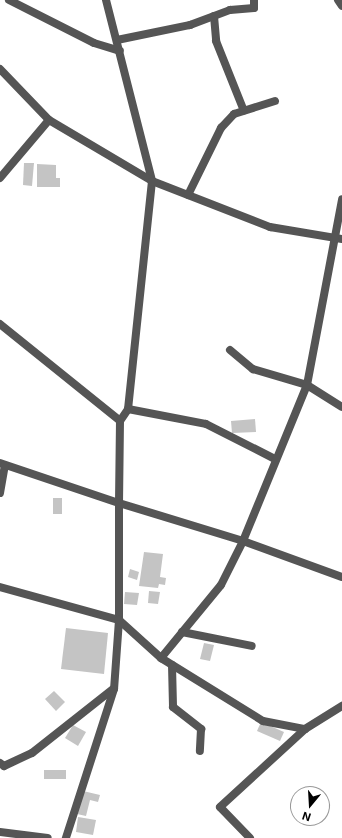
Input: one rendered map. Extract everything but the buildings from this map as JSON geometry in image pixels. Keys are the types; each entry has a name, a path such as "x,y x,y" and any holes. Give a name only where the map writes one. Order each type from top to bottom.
{"street":[{"path":"9,0 94,43 120,51"},
{"path":"66,838 114,689 119,620 120,421 128,409 152,181 106,0"},
{"path":"117,40 190,25 230,10 254,8 254,0"},
{"path":"338,0 342,6"},
{"path":"214,16 216,41 244,111"},
{"path":"0,69 48,120 152,181 270,227 338,238"},
{"path":"188,195 221,128 234,114 275,101"},
{"path":"0,178 48,120"},
{"path":"161,658 221,585 243,541 275,459 307,385 338,238 342,199"},
{"path":"0,324 120,421"},
{"path":"230,350 253,369 307,385 342,407"},
{"path":"128,409 206,424 275,459"},
{"path":"0,493 3,464 119,503 243,541 342,577"},
{"path":"0,587 119,620 161,658 263,720 305,729"},
{"path":"182,632 252,646"},
{"path":"172,665 173,707 201,729 200,751"},
{"path":"0,763 4,766 32,753 114,689"},
{"path":"250,838 220,808 305,729 342,706"},
{"path":"0,832 48,838"}]}
